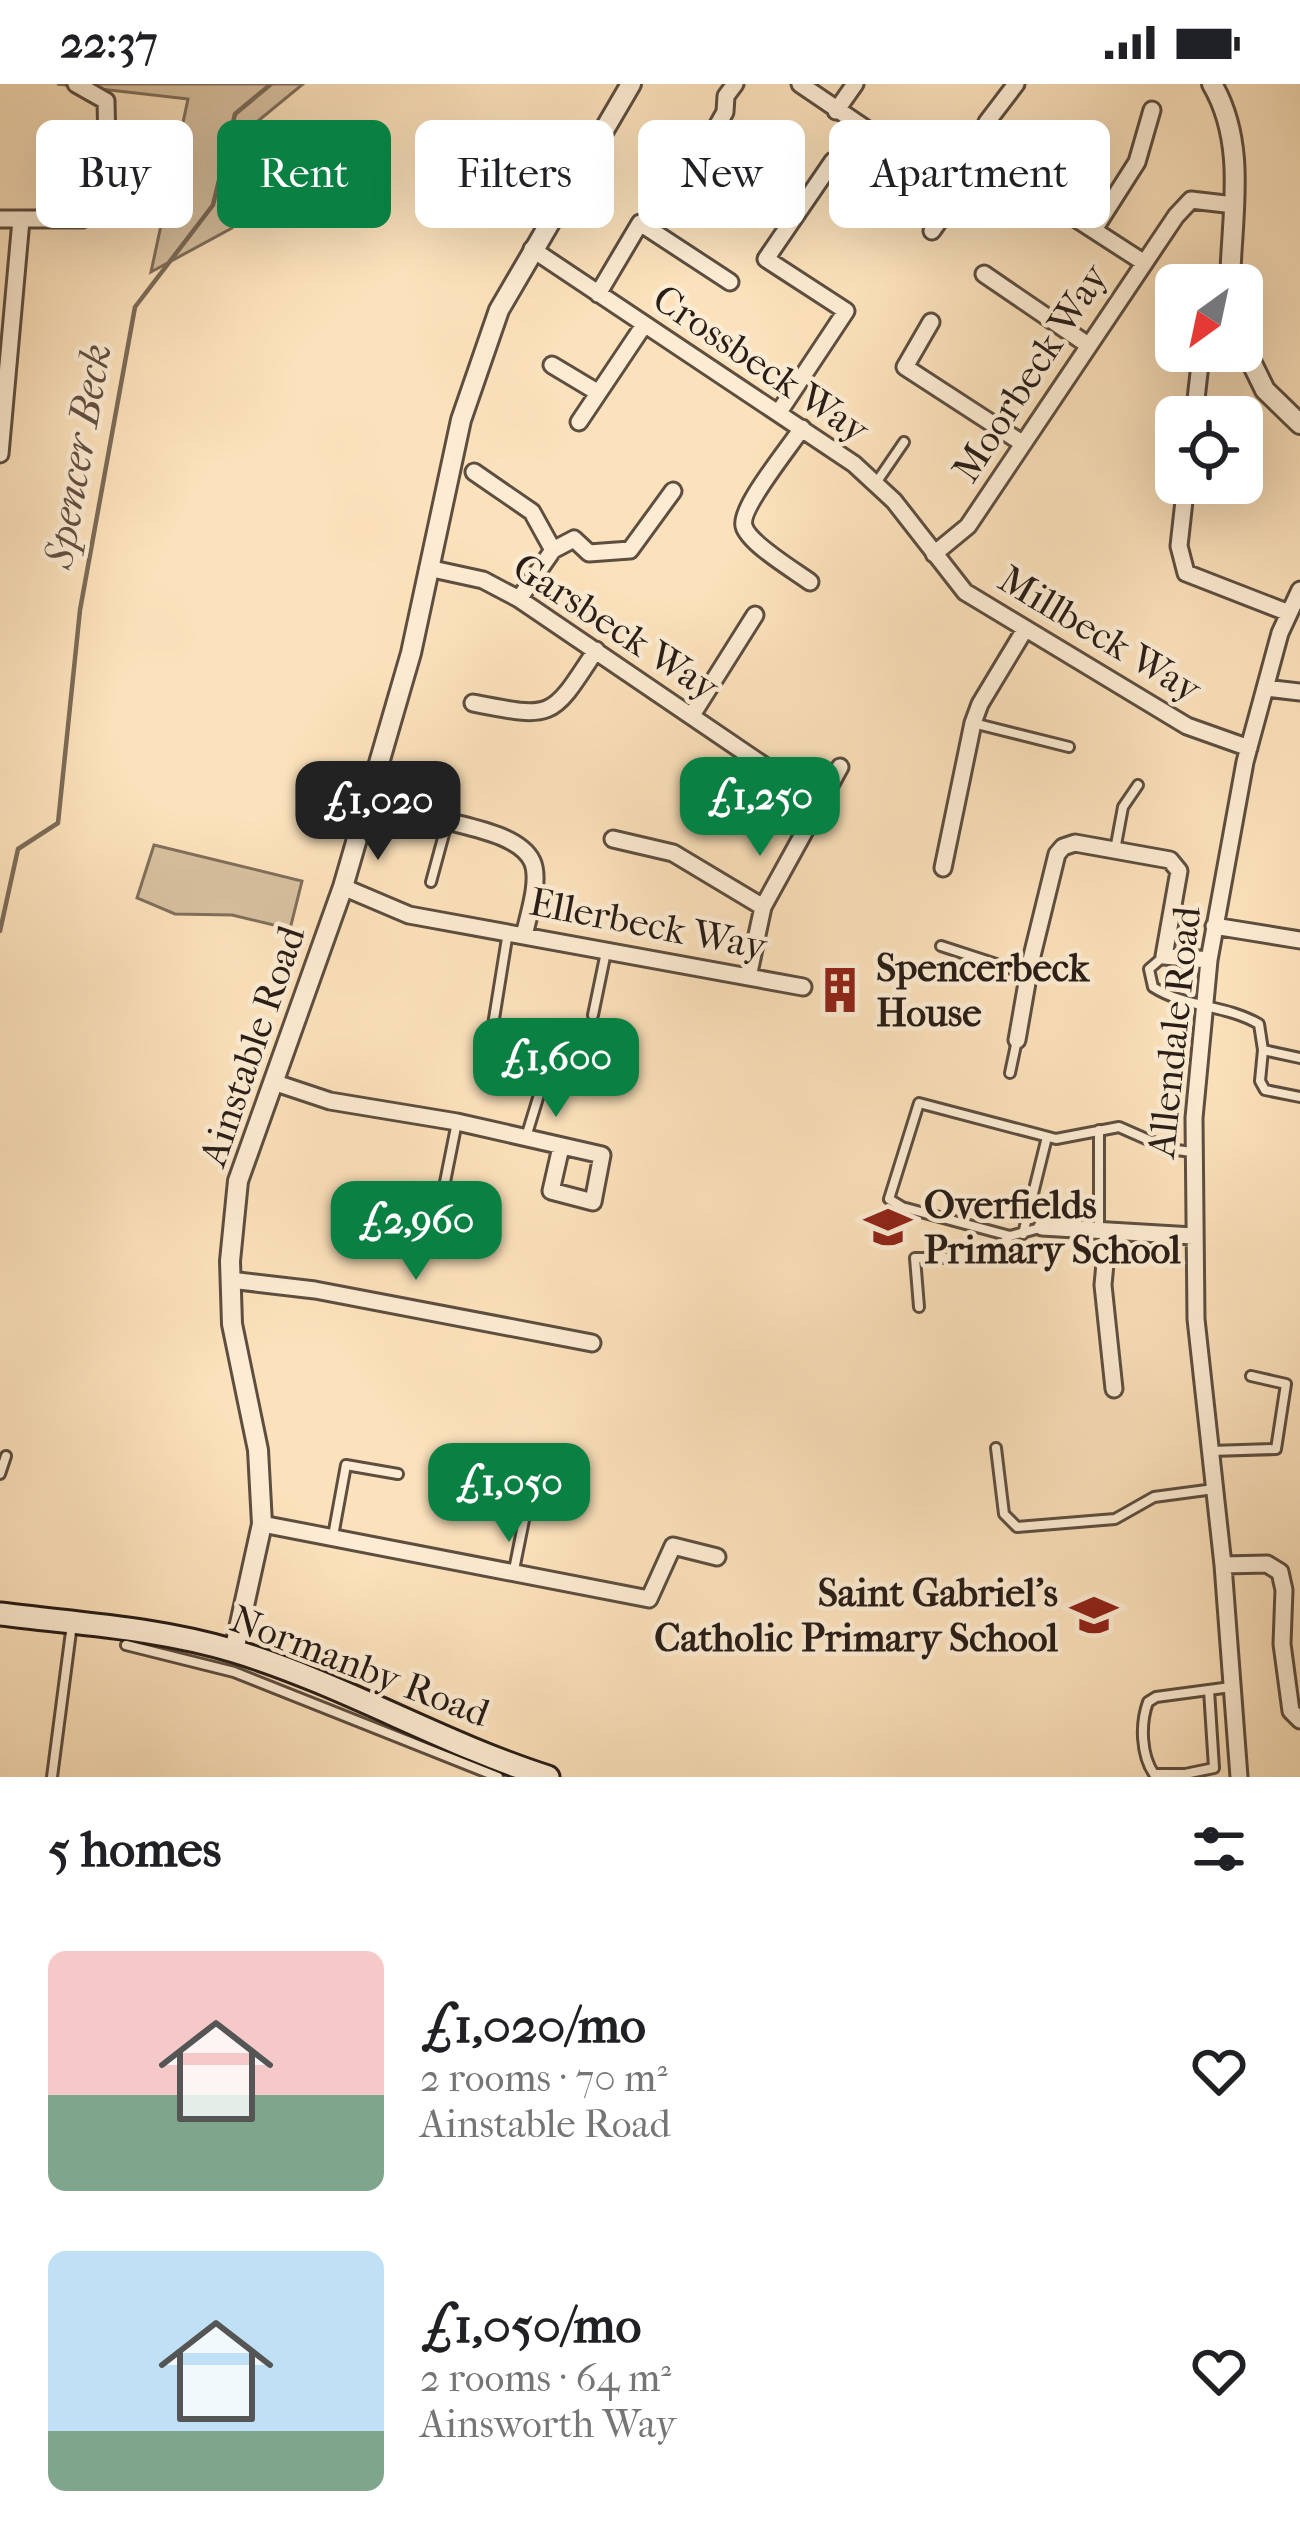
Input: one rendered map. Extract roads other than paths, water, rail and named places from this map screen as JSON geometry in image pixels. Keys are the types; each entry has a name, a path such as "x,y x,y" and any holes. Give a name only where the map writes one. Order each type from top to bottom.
{"main road":[{"name":"Normanby Road","path":"0,1614 234,1651 354,1694 548,1777"}],"street":[{"path":"0,219 82,219 108,191 106,101 76,84"},
{"name":"Ainstable Road","path":"234,1651 262,1524 259,1450 232,1324 230,1280 238,1181 343,887 411,653 461,420 499,310 631,84"},
{"path":"721,120 726,96 735,84"},
{"path":"800,84 850,120"},
{"path":"836,111 855,84"},
{"path":"989,120 1016,84"},
{"path":"1212,84 1226,110 1232,138 1231,264"},
{"path":"1110,204 1137,161 1152,110"},
{"path":"779,412 846,310 766,259 829,167"},
{"name":"Moorbeck Way","path":"934,554 968,526 1143,262 1191,200 1234,205"},
{"path":"0,454 21,220"},
{"path":"598,294 640,223 730,282"},
{"path":"1095,228 1143,262"},
{"name":"Crossbeck Way","path":"532,249 779,412 876,483 934,554"},
{"path":"984,274 1088,344"},
{"path":"931,322 905,367 1022,442"},
{"path":"579,422 644,325"},
{"path":"553,365 597,392"},
{"path":"1256,372 1265,390 1300,424"},
{"path":"802,428 746,507 743,526 751,539 810,582"},
{"path":"474,472 532,512 553,550"},
{"path":"519,599 553,550 574,539 589,553 630,550 673,490"},
{"path":"1184,504 1179,546 1186,573 1289,613"},
{"name":"Millbeck Way","path":"934,554 965,592 1024,631 1187,726 1249,748"},
{"name":"Garsbeck Way","path":"428,568 483,580 519,599 819,802"},
{"name":"Allendale Road","path":"1239,1777 1223,1565 1196,1319 1193,1152 1203,1005 1214,926 1264,688 1300,590"},
{"path":"692,715 755,615"},
{"path":"944,868 973,722 1024,631"},
{"path":"472,703 532,715 548,712 564,700 596,650"},
{"path":"1264,688 1300,692"},
{"path":"748,977 763,907 840,767"},
{"path":"443,820 515,843 532,861 535,878 516,933"},
{"path":"613,839 673,853 763,907"},
{"path":"1016,1040 1028,974 1063,847 1075,843 1170,860 1179,871 1164,956 1209,960"},
{"name":"Ellerbeck Way","path":"343,887 409,914 803,987"},
{"path":"1214,926 1300,940"},
{"path":"273,1082 330,1101 561,1147"},
{"path":"1042,1227 1192,1236"},
{"path":"1104,1231 1103,1285 1114,1389"},
{"path":"230,1280 315,1290 592,1343"},
{"path":"262,1524 650,1599 673,1546 717,1557"},
{"path":"1223,1565 1267,1564 1280,1572 1282,1644 1291,1712 1300,1720"}],"lane":[{"path":"876,483 904,442"},
{"path":"973,722 1069,747"},
{"path":"1115,850 1123,807 1138,785"},
{"path":"431,882 443,820"},
{"path":"493,1025 516,933"},
{"path":"940,946 1028,974"},
{"path":"593,1015 606,952"},
{"path":"1164,956 1149,969 1153,987 1173,1000 1234,1010 1259,1024 1260,1081 1265,1090 1300,1097"},
{"path":"1010,1073 1016,1040"},
{"path":"525,1139 554,1046"},
{"path":"1263,1050 1300,1058"},
{"path":"1042,1227 1010,1236 902,1207 889,1199 919,1103 1047,1137 1119,1127 1168,1149 1193,1152"},
{"path":"445,1182 457,1123"},
{"path":"1100,1130 1104,1231"},
{"path":"1023,1234 1047,1137"},
{"path":"919,1306 915,1258 986,1255 1010,1236"},
{"path":"1211,1451 1276,1449 1286,1384 1251,1376"},
{"path":"996,1448 1004,1514 1017,1527 1115,1519 1154,1497 1215,1489"},
{"path":"0,1474 6,1456"},
{"path":"333,1538 346,1465 398,1474"},
{"path":"514,1571 531,1485"},
{"path":"52,1777 72,1623"},
{"path":"126,1645 156,1641 498,1777"},
{"path":"1209,1690 1214,1768 1154,1774 1148,1768 1143,1726 1148,1702 1156,1697 1209,1690 1233,1687"}],"waterway":[{"name":"Spencer Beck","path":"0,931 18,849 58,823 80,610 135,307 213,205 235,114 271,84"}],"place":[{"name":"Spencerbeck House","path":"840,990"},
{"name":"Overfields Primary School","path":"888,1227"},
{"name":"Saint Gabriel's Catholic Primary School","path":"1094,1615"}]}
